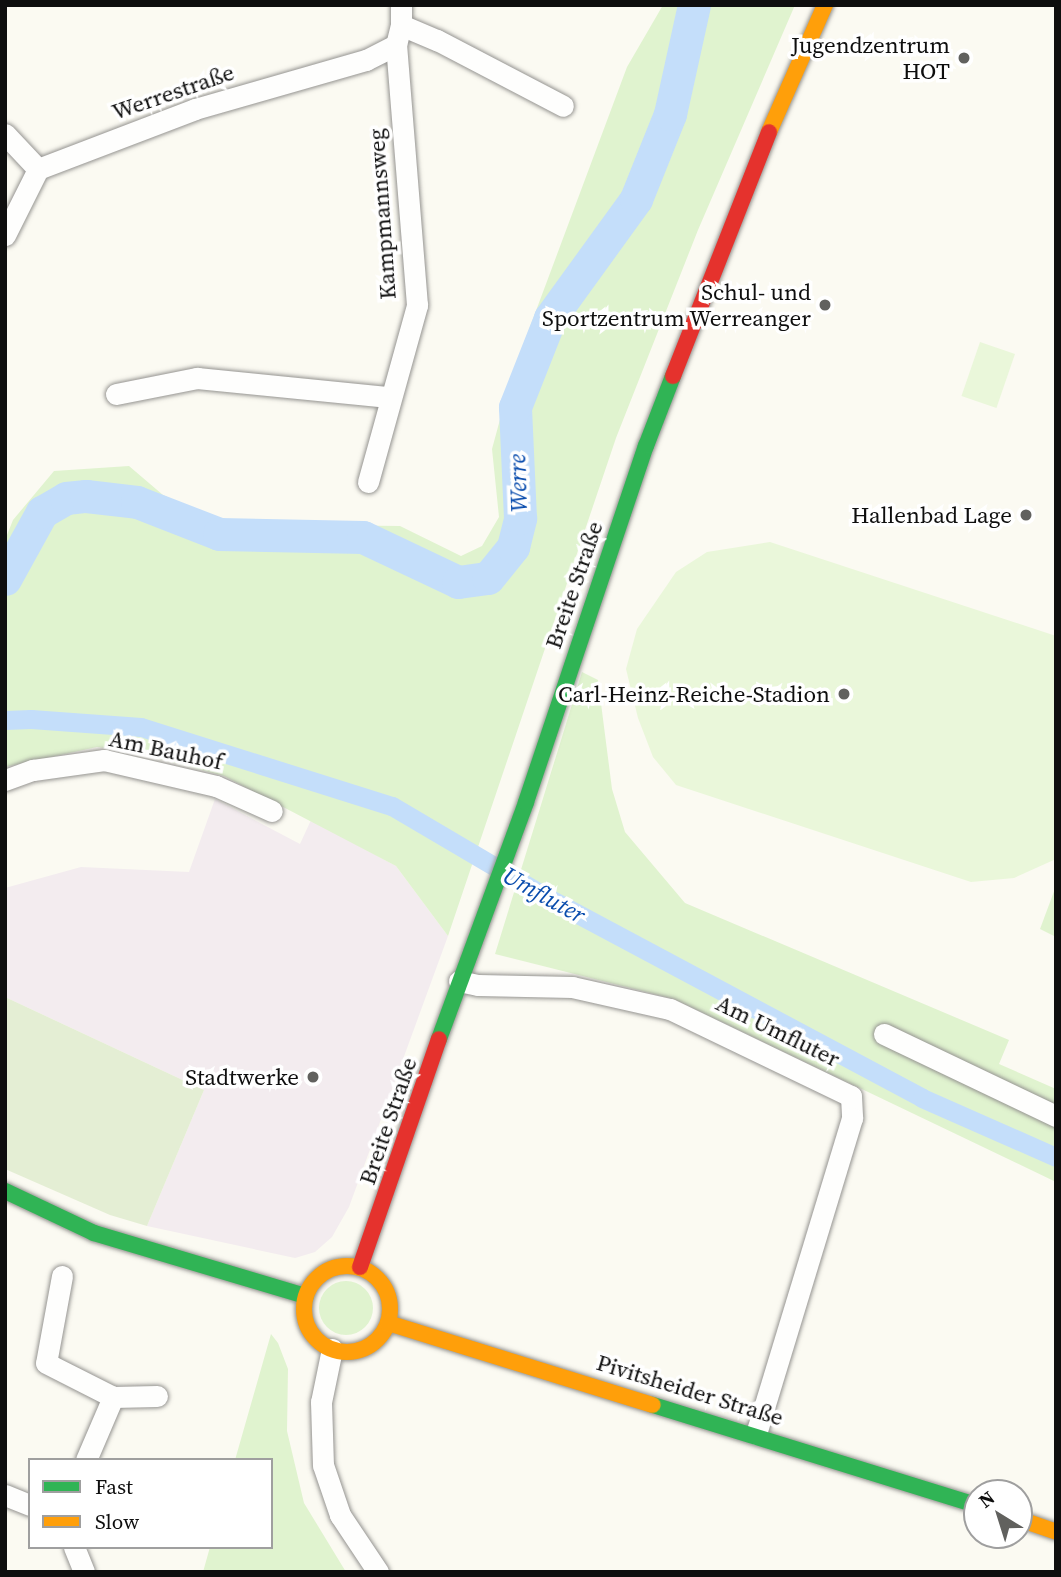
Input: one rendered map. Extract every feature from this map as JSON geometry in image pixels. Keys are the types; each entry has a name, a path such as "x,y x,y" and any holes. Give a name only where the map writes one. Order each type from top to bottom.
{"main road":[{"name":"Breite Straße","path":"360,1267 459,981 526,802 646,446 741,199 825,5"},
{"path":"5,1191 94,1233 306,1296"},
{"path":"346,1265 360,1267 375,1276 386,1289 390,1306 388,1323 372,1344 359,1350 332,1349 312,1333 306,1321 306,1296 321,1274 346,1265"},
{"name":"Pivitsheider Straße","path":"388,1323 756,1434 963,1501"},
{"path":"1033,1524 1056,1532"}],"street":[{"path":"399,25 437,40 563,106"},
{"name":"Werrestraße","path":"38,169 195,109 366,60 399,25"},
{"name":"Kampmannsweg","path":"369,482 389,397 417,305 399,25"},
{"path":"5,134 38,169 5,235"},
{"path":"116,394 197,377 389,397"},
{"name":"Am Bauhof","path":"5,780 33,770 104,760 216,786 272,811"},
{"name":"Am Umfluter","path":"459,981 478,985 572,987 670,1009 851,1096 852,1118 756,1434"},
{"path":"884,1034 1056,1116"},
{"path":"62,1276 46,1363 113,1397 157,1396"},
{"path":"332,1349 321,1402 323,1465 340,1515 378,1572"},
{"path":"87,1458 113,1397"},
{"path":"5,1495 28,1504"},
{"path":"75,1549 84,1572"}],"shaded area":[{"path":"215,799 300,844 311,820 396,866 448,936 349,1207 332,1237 315,1252 295,1258 147,1226 204,1090 5,997 5,888 81,867 189,872"}],"green space":[{"path":"663,5 795,5 698,230 616,438 448,936 396,866 224,776 130,751 97,747 5,767 5,540 13,520 54,471 129,466 163,495 225,524 400,526 461,556 482,546 499,517 492,449 512,375 627,67"},
{"path":"980,342 1015,354 996,408 961,396"},
{"name":"Carl-Heinz-Reiche-Stadion","path":"770,542 1056,636 1056,859 1014,878 971,882 676,785 653,757 638,718 626,669 637,629 676,572 707,552"},
{"path":"582,672 598,680 612,789 625,832 685,903 1009,1040 999,1064 1056,1089 1056,1182 674,999 495,954"},
{"path":"1056,886 1056,937 1040,929"},
{"path":"5,997 204,1090 147,1226 110,1215 5,1169"},
{"path":"346,1281 365,1289 373,1308 365,1327 346,1335 327,1327 319,1308 327,1289"},
{"path":"271,1334 278,1343 288,1369 287,1431 304,1503 346,1572 203,1572 209,1549 273,1549 273,1458 236,1458"}],"waterway":[{"name":"Werre","path":"5,579 42,512 66,498 86,496 137,502 219,534 363,537 458,582 488,578 513,547 520,518 515,407 550,318 636,199 670,114 694,5"},
{"name":"Umfluter","path":"5,720 31,719 141,727 392,806 548,898 922,1098 1056,1157"}],"traffic: fast":[{"path":"439,1039 526,802 646,446 673,376"},
{"path":"5,1191 94,1233 306,1296"},
{"path":"653,1405 963,1501"}],"traffic: slow":[{"path":"769,132 825,5"},
{"path":"347,1266 371,1273 383,1285 390,1309 383,1333 371,1345 347,1352 323,1345 311,1333 304,1309 311,1285 323,1273 347,1266"},
{"path":"388,1323 653,1405"},
{"path":"1033,1524 1056,1532"}],"traffic: jam":[{"path":"673,376 769,132"},
{"path":"360,1267 439,1039"}],"place":[{"name":"Jugendzentrum HOT","path":"964,58"},
{"name":"Schul- und Sportzentrum Werreanger","path":"825,305"},
{"name":"Hallenbad Lage","path":"1026,515"},
{"name":"Carl-Heinz-Reiche-Stadion","path":"844,694"},
{"name":"Stadtwerke","path":"313,1077"}]}
